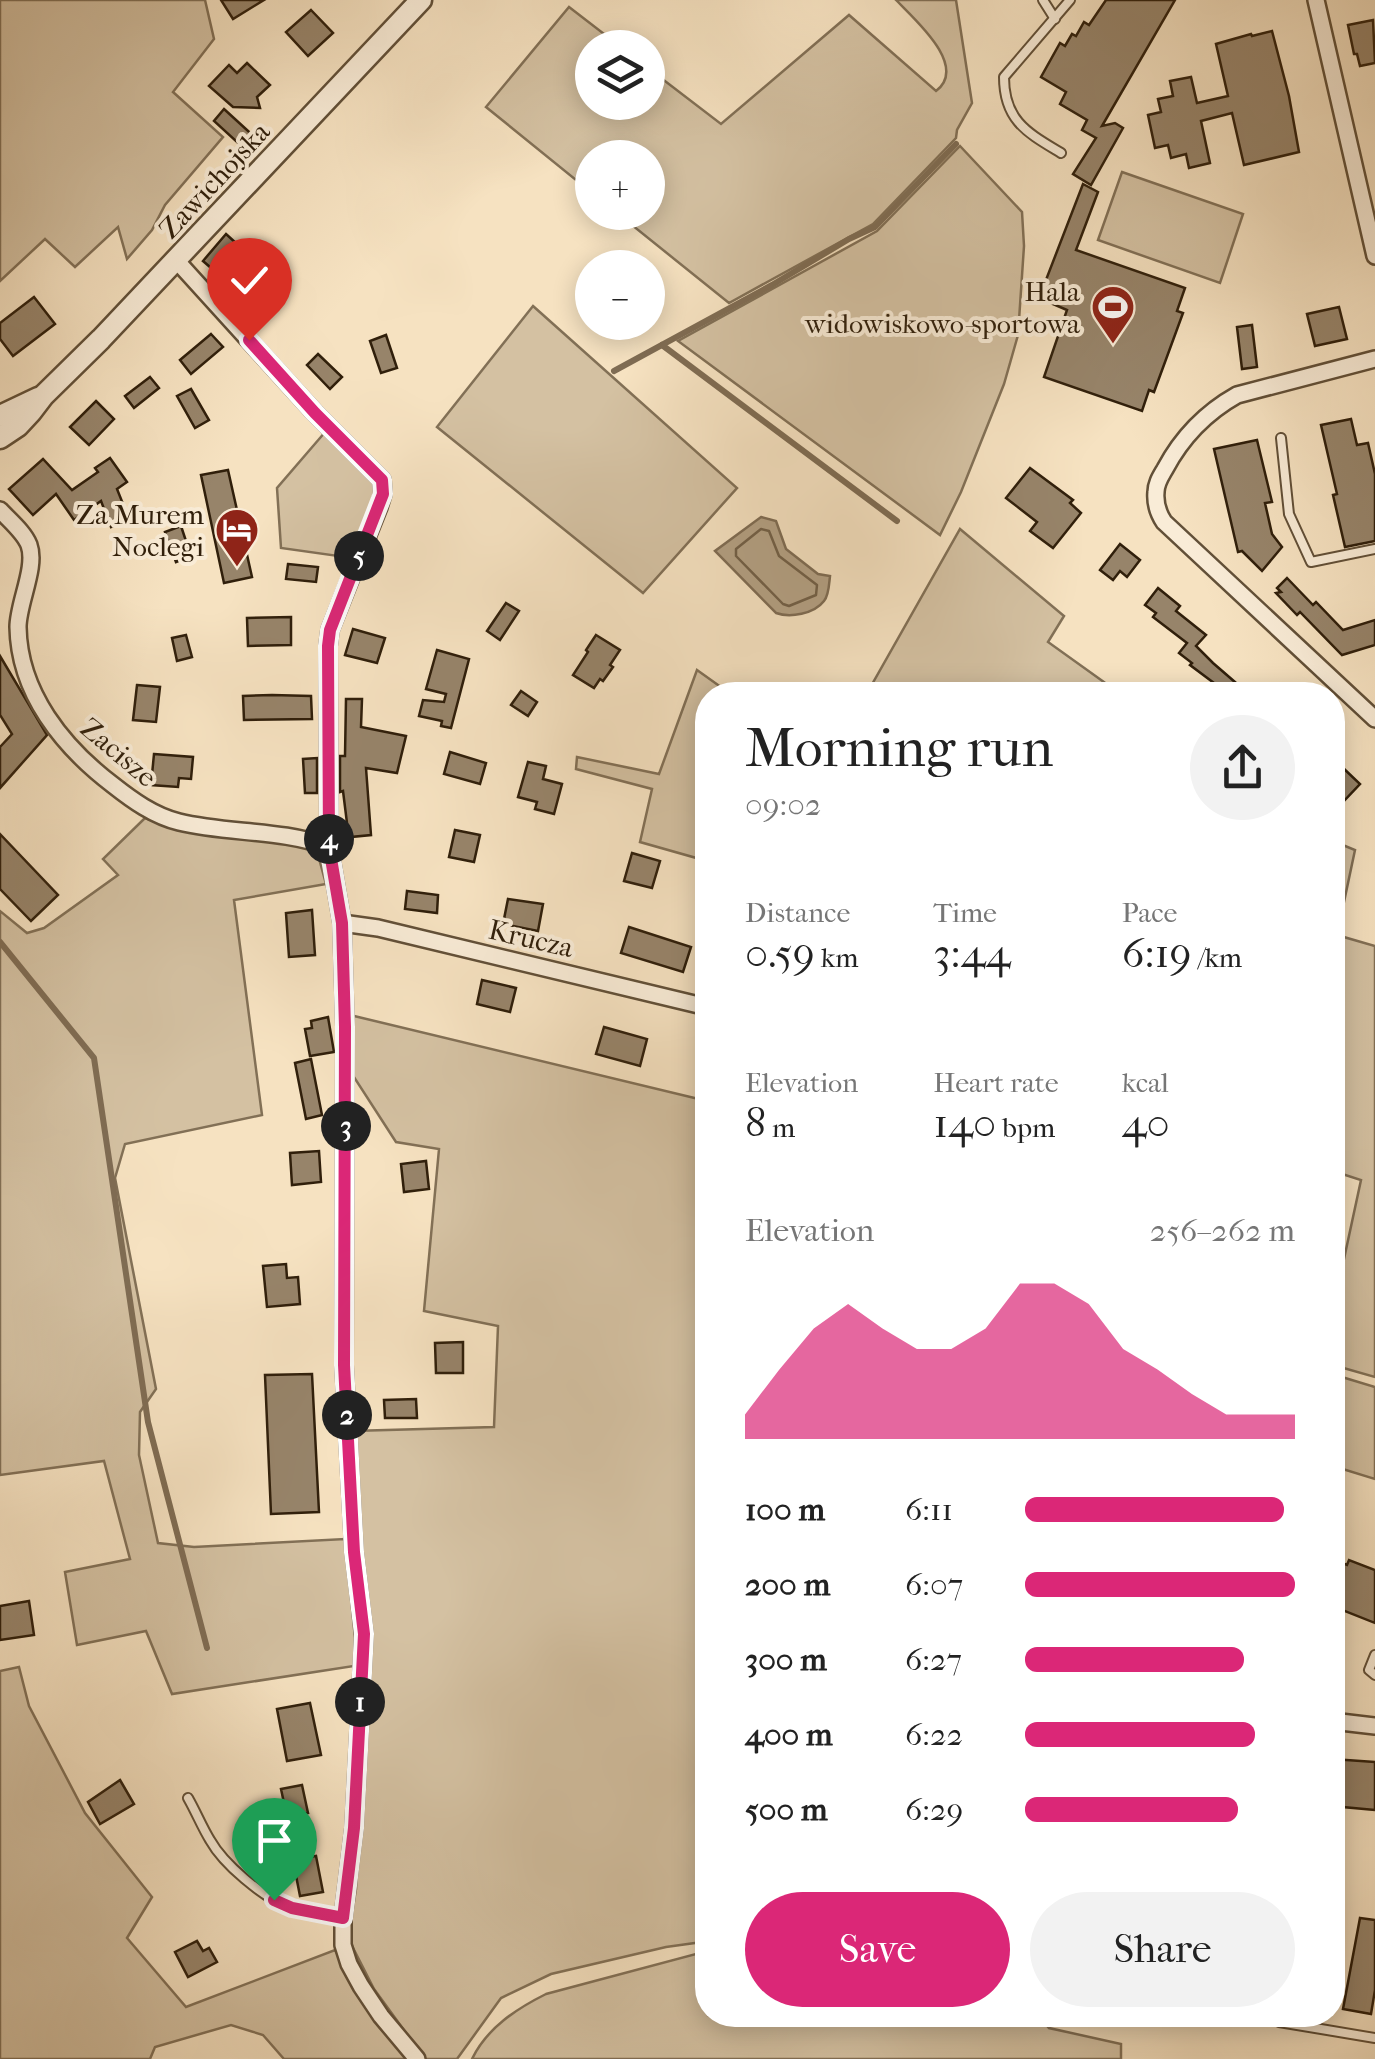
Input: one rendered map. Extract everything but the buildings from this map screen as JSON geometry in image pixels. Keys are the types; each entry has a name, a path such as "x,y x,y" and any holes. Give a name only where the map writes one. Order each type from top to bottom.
{"street":[{"name":"Zawichojska","path":"0,438 18,426 421,0"},
{"path":"1316,0 1375,256"},
{"path":"176,260 315,413 382,480 379,507 330,630 328,646 329,847 342,923 346,1105 344,1365 354,1552 364,1634 354,1828 343,1945 349,1964 381,2016 418,2059"},
{"path":"1335,682 1164,522 1155,493 1186,435 1218,405 1236,395 1375,360"},
{"name":"Zawichojska","path":"0,416 44,395"},
{"name":"Zacisze","path":"0,510 26,540 31,554 19,612 22,662 58,733 75,754 130,798 173,820 305,839 329,847"},
{"path":"1345,691 1375,719"},
{"name":"Krucza","path":"342,923 378,928 695,1004"},
{"path":"1345,1723 1375,1726"}],"lane":[{"path":"1043,0 1055,18"},
{"path":"1062,153 1021,128 1004,89 1004,77 1070,0"},
{"path":"1282,438 1288,514 1310,562 1375,548"},
{"path":"1375,1655 1368,1670 1375,1675"},
{"path":"188,1798 210,1840 244,1877 274,1900 292,1908 343,1918"},
{"path":"1309,2027 1375,2038"}],"shaded area":[{"path":"0,0 205,0 214,39 173,92 223,137 165,205 152,230 127,259 118,227 75,267 45,239 0,281"},
{"path":"896,0 956,0 972,103 956,138 873,224 729,303 638,230 665,230 665,140 575,140 575,179 486,107 569,7 599,30 575,30 575,120 665,120 665,81 721,124 849,15 936,91 944,81 946,69 943,56"},
{"path":"960,146 1022,212 1024,246 1018,335 1004,384 940,535 678,341 877,231"},
{"path":"1122,172 1243,214 1220,283 1098,240"},
{"path":"533,306 737,488 643,593 437,427"},
{"path":"326,431 375,481 375,502 352,558 281,548 277,488"},
{"path":"960,529 1064,616 1048,642 1104,682 873,682"},
{"path":"697,670 714,682 695,682 695,858 640,842 652,789 576,769 577,757 659,774"},
{"path":"145,818 172,828 310,844 318,855 326,884 234,900 262,1115 125,1144 115,1178 156,1389 140,1412 139,1455 158,1543 194,1547 345,1539 355,1638 354,1666 172,1694 146,1631 77,1645 65,1572 130,1559 104,1461 0,1475 0,911 27,933 44,928 118,875 103,859"},
{"path":"1345,846 1355,850 1345,897"},
{"path":"1345,937 1375,946 1375,1377 1345,1368 1345,1254 1361,1180 1345,1175"},
{"path":"350,1015 695,1098 695,1943 551,1974 501,1998 457,2059 425,2059 374,1989 348,1938 356,1889 368,1635 352,1431 494,1427 498,1326 424,1311 439,1149 396,1142 350,1071"},
{"path":"1345,1378 1375,1387 1375,1479 1345,1470"},
{"path":"19,1667 29,1706 85,1813 152,1897 127,1938 186,2007 335,1950 373,2010 412,2059 284,2059 263,2035 231,2025 155,2047 150,2059 0,2059 0,1671"},
{"path":"695,1954 695,2027 1048,2027 1121,2044 1121,2059 472,2059 503,2020 546,1994"}],"water":[{"path":"761,517 776,521 786,549 818,574 830,576 826,599 814,609 795,615 776,613 715,551"}],"waterway":[{"path":"614,371 875,227 956,144"},
{"path":"662,345 897,521"},
{"path":"0,942 94,1058 148,1422 207,1648"}],"place":[{"name":"Hala widowiskowo-sportowa","path":"1113,345"},
{"name":"Za Murem Noclegi","path":"237,568"}],"route":[{"path":"249,340 382,480 383,494 330,630 328,646 329,847 342,923 345,1027 344,1365 354,1552 364,1634 354,1828 343,1918 317,1915 274,1900"}]}
